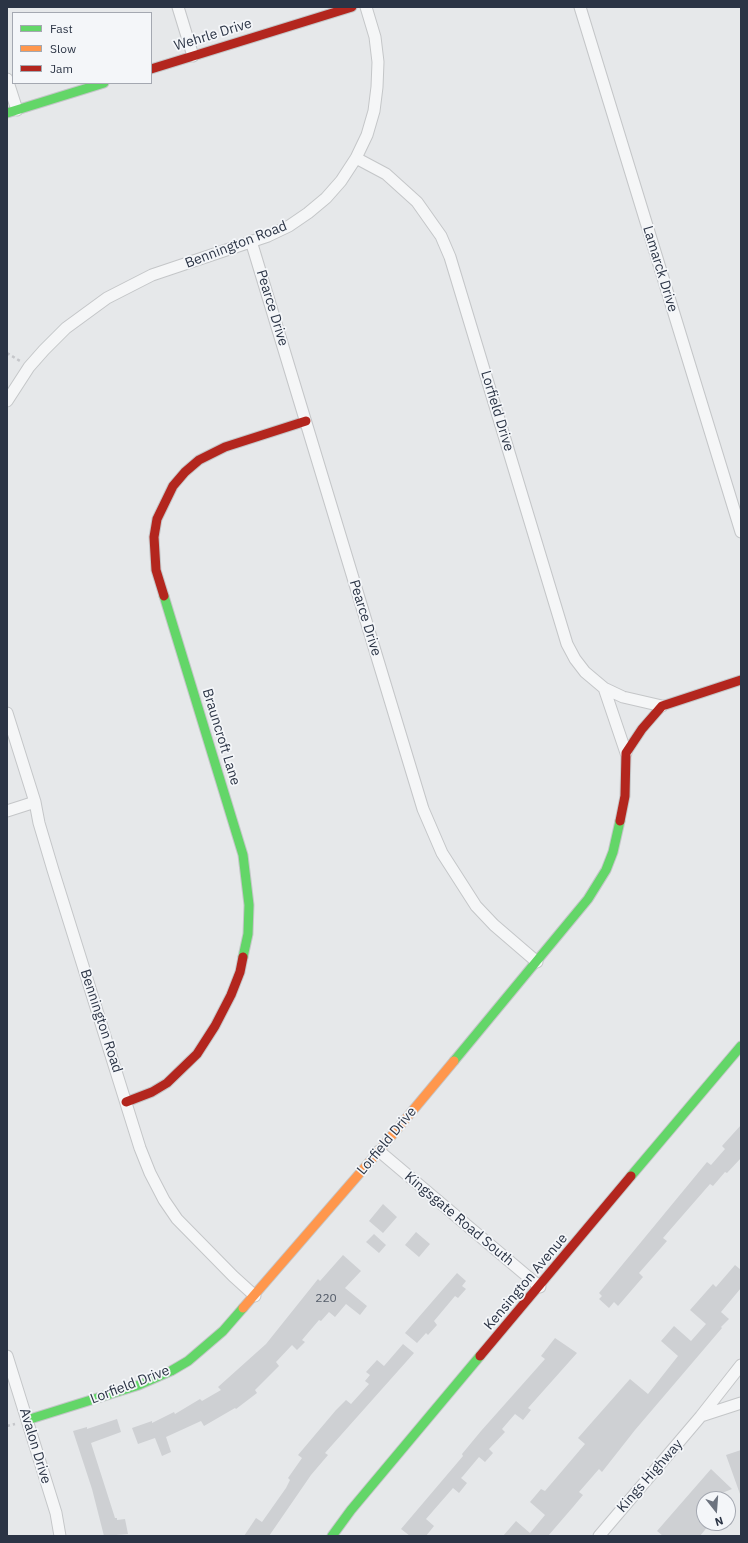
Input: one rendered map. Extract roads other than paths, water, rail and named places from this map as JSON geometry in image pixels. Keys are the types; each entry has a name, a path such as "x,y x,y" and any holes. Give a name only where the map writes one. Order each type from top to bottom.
{"street":[{"path":"178,7 193,56"},
{"name":"Wehrle Drive","path":"152,69 352,7"},
{"name":"Bennington Road","path":"7,401 29,367 66,328 107,298 152,275 251,242 289,226 326,198 341,181 356,158 374,111 378,62 375,37 366,7"},
{"name":"Lamarck Drive","path":"580,7 741,532"},
{"path":"7,79 12,112 101,84"},
{"name":"Lorfield Drive","path":"356,158 386,174 400,185 424,211 441,236 450,257 567,644 585,672 604,688 623,697 662,706"},
{"name":"Pearce Drive","path":"251,242 423,809 454,875 476,906 494,925 537,962"},
{"name":"Brauncroft Lane","path":"126,1102 152,1092 167,1083 197,1054 215,1026 231,995 240,972 248,934 249,905 243,855 156,570 154,537 157,519 173,486 185,472 199,460 225,447 306,420"},
{"path":"626,753 642,729 662,706 741,680"},
{"name":"Lorfield Drive","path":"27,1420 139,1385 171,1371 206,1347 255,1296 379,1151 588,899 606,870 613,852 625,796 626,753 604,688"},
{"name":"Bennington Road","path":"7,713 35,802 39,822 53,870 140,1148 150,1173 164,1200 177,1219 233,1276 255,1296"},
{"path":"7,811 35,802"},
{"name":"Kensington Avenue","path":"332,1536 352,1510 741,1046"},
{"name":"Kingsgate Road South","path":"379,1151 540,1287"},
{"name":"Avalon Drive","path":"7,1356 56,1513 60,1536"},
{"name":"Kings Highway","path":"599,1536 701,1416 741,1365"},
{"path":"701,1416 741,1403"}]}
